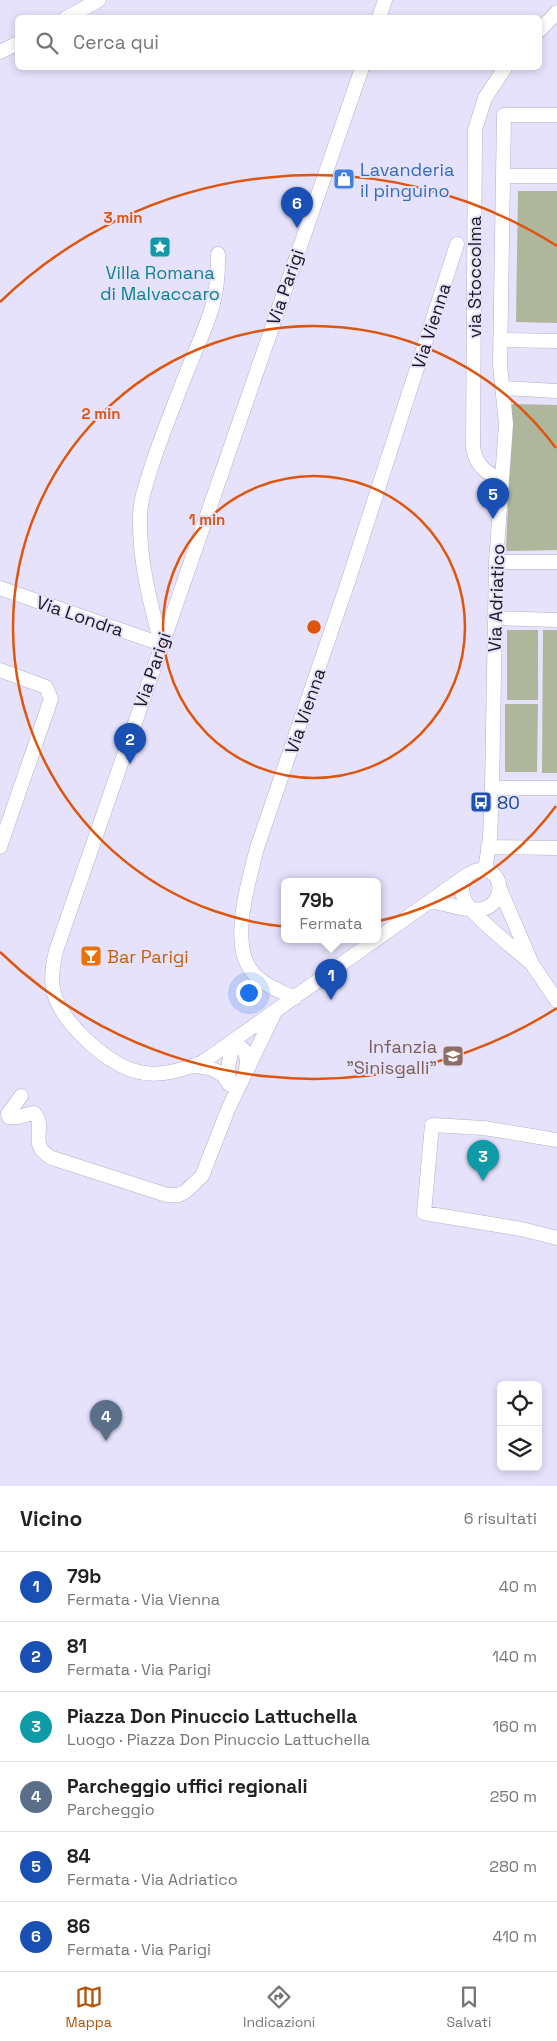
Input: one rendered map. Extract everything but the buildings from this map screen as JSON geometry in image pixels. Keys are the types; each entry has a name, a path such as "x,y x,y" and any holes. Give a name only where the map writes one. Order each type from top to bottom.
{"street":[{"path":"72,15 99,0"},
{"path":"380,15 385,0"},
{"path":"542,28 557,12"},
{"path":"0,52 15,44"},
{"name":"Via Parigi","path":"295,998 203,1062 173,1073 136,1071 102,1053 85,1039 64,1015 53,989 52,966 161,644 361,70"},
{"name":"via Stoccolma","path":"502,480 484,472 476,461 473,448 475,130 478,115 485,98 505,70"},
{"name":"Via Adriatico","path":"485,870 492,788 496,562 506,424 502,388 501,340 504,115 557,115"},
{"path":"503,176 557,176"},
{"name":"Via Vienna","path":"295,998 255,975 244,961 241,946 247,889 258,848 348,582 457,244"},
{"path":"161,644 145,579 140,516 142,498 157,450 193,357 204,336 214,304 218,276 218,254"},
{"path":"501,340 557,341"},
{"path":"502,388 557,390"},
{"path":"496,562 557,562"},
{"name":"Via Londra","path":"0,588 161,644"},
{"path":"494,618 557,620"},
{"path":"0,670 46,687 52,699 0,847"},
{"path":"492,788 557,788"},
{"path":"488,847 557,848"},
{"path":"381,936 467,875 476,870 485,870 496,877 532,964 557,1001"},
{"path":"467,875 461,890 471,908 532,964"},
{"path":"430,901 471,908 484,908 496,901 500,889"},
{"path":"295,998 372,943"},
{"path":"21,1096 8,1114 9,1117 34,1113 38,1117 39,1148 42,1153 52,1158 167,1195 178,1195 185,1192 202,1176 229,1108 274,1013"},
{"path":"229,1108 228,1068 233,1042 243,1047 247,1054 244,1077"},
{"path":"191,1066 217,1070 229,1083"},
{"path":"557,1140 484,1128 432,1125 424,1213 521,1229 557,1238"}],"green space":[{"path":"518,191 557,191 557,323 516,322"},
{"path":"512,404 557,405 557,550 506,551"},
{"path":"507,630 538,630 538,700 507,700"},
{"path":"543,630 557,630 557,773 542,773"},
{"path":"505,704 538,704 537,772 505,772"}],"place":[{"name":"Lavanderia il pinguino","path":"344,179"},
{"name":"86","path":"297,228"},
{"name":"Villa Romana di Malvaccaro","path":"160,247"},
{"name":"84","path":"493,519"},
{"name":"81","path":"130,764"},
{"name":"80","path":"481,802"},
{"name":"Bar Parigi","path":"91,956"},
{"name":"79b","path":"331,1000"},
{"name":"Infanzia \"Sinisgalli\"","path":"453,1056"},
{"name":"Piazza Don Pinuccio Lattuchella","path":"483,1181"},
{"name":"Parcheggio uffici regionali","path":"106,1441"}]}
